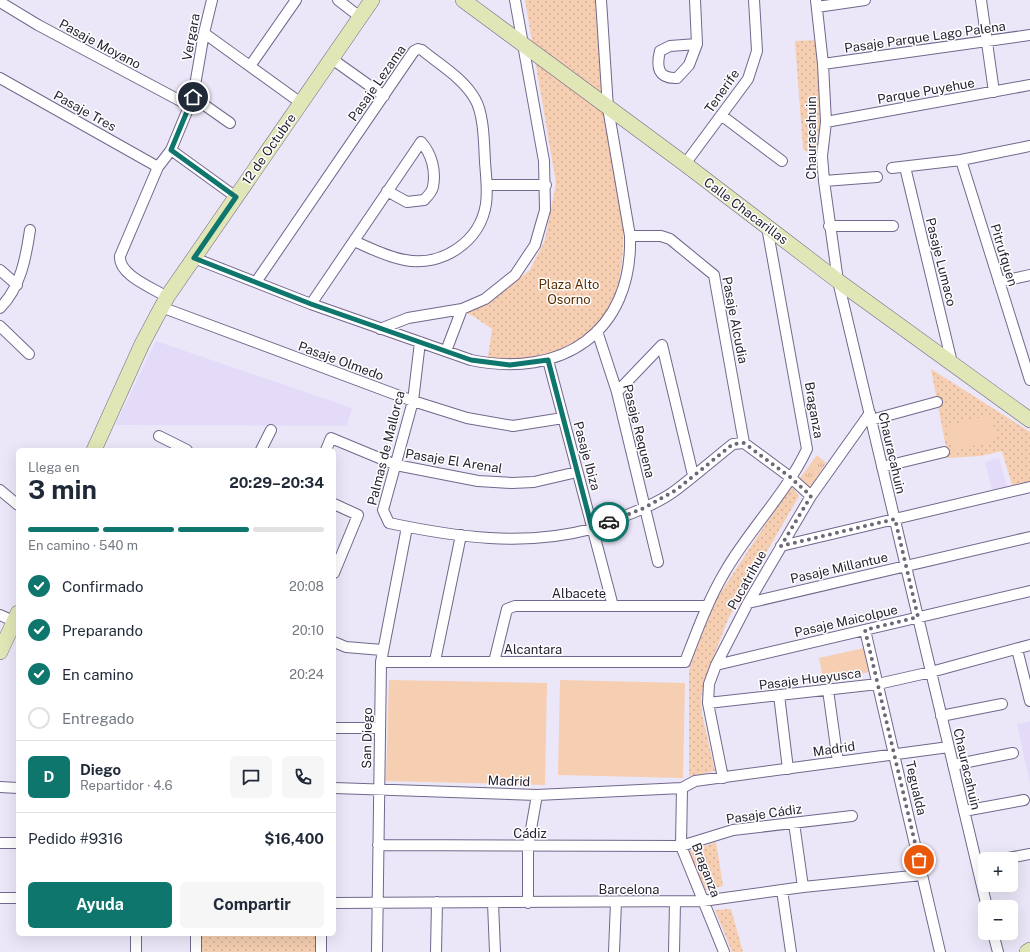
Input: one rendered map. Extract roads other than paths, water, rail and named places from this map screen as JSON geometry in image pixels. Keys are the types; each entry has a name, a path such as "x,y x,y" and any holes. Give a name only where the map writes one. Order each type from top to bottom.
{"street":[{"name":"Vergara","path":"158,166 171,150 192,101 204,32 212,0"},
{"path":"250,66 296,0"},
{"path":"338,0 360,17"},
{"name":"12 de Octubre","path":"95,448 142,344 164,302 372,0"},
{"name":"Calle Chacarillas","path":"463,0 685,164 838,282 1030,420"},
{"path":"380,329 408,318 462,309 496,292 523,265 540,233 545,210 546,186 544,161 514,0"},
{"path":"194,258 311,304 471,360 497,365 523,364 548,360 572,351 597,331 616,306 624,285 630,261 630,236 608,108 601,0"},
{"path":"695,0 697,44"},
{"name":"Tenerife","path":"685,164 743,87 755,60 757,41 754,0"},
{"path":"816,4 865,0"},
{"path":"981,0 994,92"},
{"name":"Pasaje Moyano","path":"0,2 38,25 192,101 230,124"},
{"name":"Chauracahuin","path":"816,4 824,64 826,122 822,156 829,226 838,282 964,811 978,854"},
{"path":"204,32 301,103"},
{"name":"Pasaje Parque Lago Palena","path":"824,64 1030,35"},
{"name":"Pasaje Lezama","path":"256,282 414,51 418,49 422,50 463,83 476,100 483,127 487,185 486,206 478,226 466,242 458,249 441,257 423,261 404,260 354,241"},
{"path":"332,59 384,96"},
{"name":"Pasaje Tres","path":"0,78 158,166"},
{"name":"Parque Puyehue","path":"826,122 1030,85"},
{"path":"721,115 782,161"},
{"path":"311,304 387,191 421,142 428,149 433,163 433,189 424,200 407,202 387,191"},
{"path":"892,168 961,160 1030,146"},
{"path":"171,150 236,197"},
{"name":"Pitrufquen","path":"961,160 1030,380"},
{"name":"Pasaje Olmedo","path":"158,166 120,261 126,272 164,302 413,401 467,418 513,426 563,418"},
{"name":"Pasaje Lumaco","path":"905,167 952,363"},
{"path":"824,181 877,177"},
{"path":"487,185 546,186"},
{"path":"829,226 893,226"},
{"name":"Braganza","path":"685,662 706,606 726,570 805,454 807,444 767,227"},
{"path":"0,308 17,285 26,255 30,230"},
{"name":"Pasaje Alcudia","path":"630,236 661,236 670,239 714,274 744,443"},
{"path":"0,270 17,285"},
{"path":"999,282 1030,275"},
{"path":"446,351 462,309"},
{"path":"0,326 29,354"},
{"name":"Pasaje Requena","path":"597,331 617,392 658,562"},
{"name":"Palmas de Mallorca","path":"420,342 413,401 383,510 388,523 461,535 521,539 557,536 592,528 644,508 676,490 733,444 744,443"},
{"path":"617,392 662,345 693,475"},
{"name":"Pasaje Ibiza","path":"548,360 613,606"},
{"path":"870,417 937,402"},
{"name":"Pucatrihue","path":"723,778 708,703 709,684 716,665 748,603 811,496 870,417"},
{"path":"262,448 271,430"},
{"path":"158,436 183,448"},
{"name":"Pasaje El Arenal","path":"327,448 331,438 396,465 478,481 512,483 534,482 577,472"},
{"path":"744,443 790,477 811,496"},
{"path":"882,467 944,452"},
{"path":"781,546 1030,487"},
{"path":"0,490 16,503"},
{"path":"336,505 358,515 336,568"},
{"name":"San Diego","path":"377,952 381,662 382,650 408,527"},
{"path":"435,661 461,535"},
{"name":"Pasaje Millantue","path":"748,603 1030,537"},
{"name":"Pasaje Maicolpue","path":"716,665 1030,591"},
{"name":"Albacete","path":"494,662 507,609 515,606 706,606"},
{"path":"0,615 16,619"},
{"path":"0,652 16,621"},
{"name":"Tegualda","path":"865,630 940,952"},
{"path":"336,643 346,647 382,650"},
{"name":"Pasaje Hueyusca","path":"708,703 878,684 931,672 1030,645"},
{"path":"1017,649 1030,701"},
{"name":"Alcantara","path":"381,662 685,662"},
{"path":"828,690 838,762"},
{"path":"779,695 788,769"},
{"path":"942,716 1002,704"},
{"path":"336,728 380,728"},
{"name":"Madrid","path":"723,778 949,747"},
{"path":"953,765 1013,753"},
{"path":"682,788 695,781 723,778"},
{"path":"0,788 16,788"},
{"name":"Madrid","path":"336,788 379,788 537,795 682,788"},
{"name":"Braganza","path":"682,788 681,846 724,952"},
{"path":"528,903 528,846 537,795"},
{"path":"964,811 1024,800"},
{"name":"Pasaje Cádiz","path":"681,846 733,830 852,816"},
{"path":"794,823 803,887"},
{"path":"0,843 16,843"},
{"name":"Cádiz","path":"378,845 681,846"},
{"path":"1018,856 1030,854"},
{"name":"Barcelona","path":"336,903 703,901 803,887 922,875"},
{"path":"782,890 791,952"},
{"path":"0,898 16,898"},
{"path":"436,952 437,902"},
{"path":"614,952 616,902"},
{"path":"674,952 675,902"},
{"path":"493,903 494,952"},
{"path":"136,936 136,952"},
{"path":"196,936 196,952"},
{"path":"321,936 321,952"},
{"path":"995,940 998,952"}],"park label":[{"name":"Plaza Alto Osorno","path":"569,292"}]}
